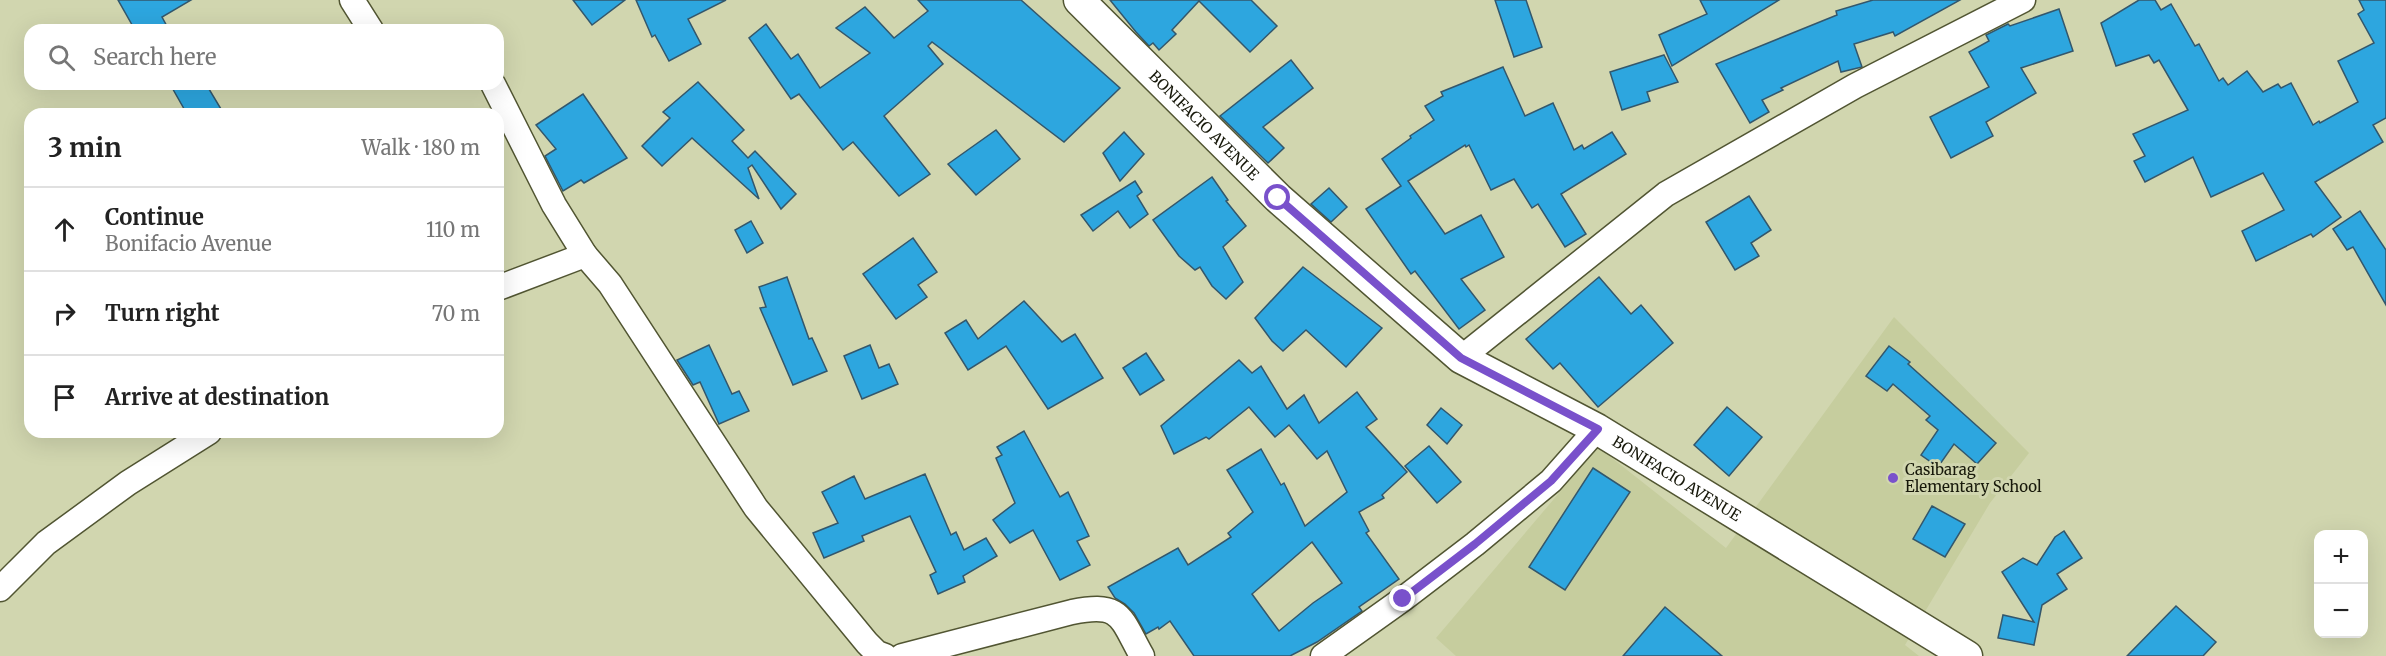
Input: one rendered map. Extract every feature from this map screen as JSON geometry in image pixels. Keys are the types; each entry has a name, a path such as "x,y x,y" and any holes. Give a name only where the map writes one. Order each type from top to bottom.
{"street":[{"path":"352,0 367,24"},
{"name":"BONIFACIO AVENUE","path":"1079,0 1278,198 1461,358 1598,429 1967,656"},
{"path":"1461,358 1666,194 1855,86 2023,0"},
{"path":"496,90 554,205 585,255 610,284 756,508 867,643 877,653 885,656"},
{"path":"504,286 585,255"},
{"path":"1323,656 1475,544 1551,481 1598,429"},
{"path":"0,589 46,543 128,483 199,438"},
{"path":"902,656 1090,608 1106,608 1120,616 1142,656"}],"shaded area":[{"name":"Casibarag Elementary School","path":"1894,317 2029,453 1990,503 1905,645 1919,656 1456,656 1436,638 1598,447 1726,548"}],"building":[{"path":"118,0 191,0 162,17 166,24 132,24"},
{"path":"573,0 625,0 592,25"},
{"path":"636,0 726,0 688,19 701,44 669,61 655,35 652,37"},
{"path":"918,0 1021,0 1120,88 1064,142 932,42 928,46 943,64 884,116 930,174 899,196 853,142 843,150 799,94 791,99 749,38 766,24 791,59 798,54 820,88 870,53 836,28 865,7 894,38 928,11"},
{"path":"1110,0 1251,0 1277,26 1250,52 1199,1 1172,30 1176,34 1159,50 1153,43 1149,46"},
{"path":"1495,0 1526,0 1542,47 1514,57"},
{"path":"1700,0 1779,0 1672,66 1659,35 1707,14"},
{"path":"1873,0 1960,0 1895,36 1893,32 1854,44 1862,67 1841,72 1838,61 1781,88 1783,90 1762,100 1769,112 1750,123 1716,64 1837,15 1836,11"},
{"path":"2139,0 2155,0 2161,10 2171,4 2195,46 2199,44 2219,81 2223,78 2228,85 2247,71 2263,92 2278,84 2281,88 2291,83 2313,125 2358,102 2338,61 2374,43 2358,14 2364,10 2359,0 2386,0 2386,118 2373,125 2383,142 2315,182 2341,217 2313,237 2311,234 2256,261 2242,231 2284,210 2263,173 2211,197 2193,157 2145,182 2134,161 2145,156 2133,134 2188,110 2159,60 2154,63 2149,55 2116,66 2101,23"},
{"path":"2059,9 2073,51 2021,68 2036,93 1986,122 1993,136 1951,158 1930,117 1989,87 1969,52 1989,41 1986,35 2008,24 2010,26"},
{"path":"1664,55 1678,82 1647,92 1650,101 1622,110 1610,72"},
{"path":"1291,60 1313,88 1263,127 1284,148 1268,163 1220,116"},
{"path":"1503,67 1525,116 1553,103 1574,150 1582,145 1584,149 1612,132 1626,154 1561,194 1586,234 1565,247 1538,204 1532,208 1514,179 1491,190 1469,145 1466,147 1465,145 1408,181 1445,234 1481,215 1504,257 1461,279 1485,310 1459,329 1415,271 1411,274 1366,209 1401,186 1382,159 1434,120 1425,106 1443,96 1441,92"},
{"path":"698,82 744,130 732,141 748,158 755,151 796,194 781,209 752,165 748,168 759,199 692,138 662,166 642,146 670,118 663,112"},
{"path":"173,90 210,90 220,108 184,108"},
{"path":"583,94 627,158 584,183 581,180 563,191 545,156 556,149 536,125"},
{"path":"996,130 1020,159 976,195 948,164"},
{"path":"1124,132 1144,154 1120,181 1103,153"},
{"path":"1212,177 1228,200 1226,201 1246,226 1223,247 1243,282 1226,299 1212,286 1200,267 1195,270 1179,256 1153,220"},
{"path":"1135,181 1142,192 1137,196 1148,214 1130,228 1118,211 1093,231 1081,215"},
{"path":"1329,188 1347,207 1331,222 1311,204"},
{"path":"1749,196 1771,230 1751,243 1759,256 1735,270 1706,222"},
{"path":"2360,211 2386,250 2386,305 2353,247 2347,250 2333,229"},
{"path":"751,221 763,243 747,253 735,230"},
{"path":"913,238 937,272 918,285 927,297 896,319 863,274"},
{"path":"1303,267 1382,328 1346,367 1306,330 1283,351 1272,341 1255,318"},
{"path":"787,277 809,339 812,338 827,371 793,385 760,308 766,307 759,287"},
{"path":"1599,277 1631,314 1641,305 1673,343 1598,407 1560,363 1553,369 1526,339"},
{"path":"1024,301 1062,342 1075,334 1103,378 1048,409 1006,346 968,370 945,333 966,320 978,339"},
{"path":"709,345 732,394 739,391 749,411 719,424 700,382 693,385 677,360"},
{"path":"870,345 879,368 889,364 898,384 862,399 844,356"},
{"path":"1889,346 1910,362 1908,364 1996,443 1977,464 1954,444 1938,467 1921,455 1938,430 1926,420 1930,416 1893,384 1887,391 1866,376"},
{"path":"1146,353 1164,380 1140,395 1123,368"},
{"path":"1239,360 1252,373 1261,366 1287,409 1304,395 1319,423 1357,392 1377,419 1366,427 1407,472 1382,495 1384,498 1359,512 1369,531 1366,533 1399,579 1359,607 1362,611 1317,642 1290,656 1194,656 1170,621 1146,634 1134,613 1115,598 1108,587 1178,548 1188,565 1231,537 1228,533 1253,512 1227,470 1261,449 1281,485 1284,483 1305,526 1347,492 1327,451 1317,459 1289,425 1275,437 1249,407 1209,439 1206,437 1174,454 1161,426","holes":["1312,542 1342,583 1279,631 1252,594"]},
{"path":"1727,407 1762,437 1729,476 1694,445"},
{"path":"1441,408 1462,425 1447,444 1427,425"},
{"path":"1024,431 1060,497 1068,492 1089,536 1077,541 1090,565 1060,580 1033,530 1010,543 993,520 1015,503 996,458 1002,455 997,447"},
{"path":"1429,446 1461,482 1437,503 1405,466"},
{"path":"1593,468 1630,492 1565,590 1529,567"},
{"path":"925,474 951,535 956,532 964,550 986,538 997,556 963,576 965,582 938,594 930,575 936,572 910,516 862,536 864,541 824,558 813,533 838,523 822,492 854,476 865,499"},
{"path":"1932,506 1965,524 1945,557 1913,539"},
{"path":"2064,531 2082,558 2057,574 2067,589 2042,605 2034,645 1998,638 2003,615 2034,622 2002,572 2023,558 2037,565 2055,537"},
{"path":"2176,606 2216,642 2203,656 2127,656"},
{"path":"1665,607 1722,656 1623,656"}],"place":[{"name":"Casibarag Elementary School","path":"1893,478"}],"route":[{"path":"1278,198 1461,358 1598,429 1551,481 1475,544 1403,599"}]}
